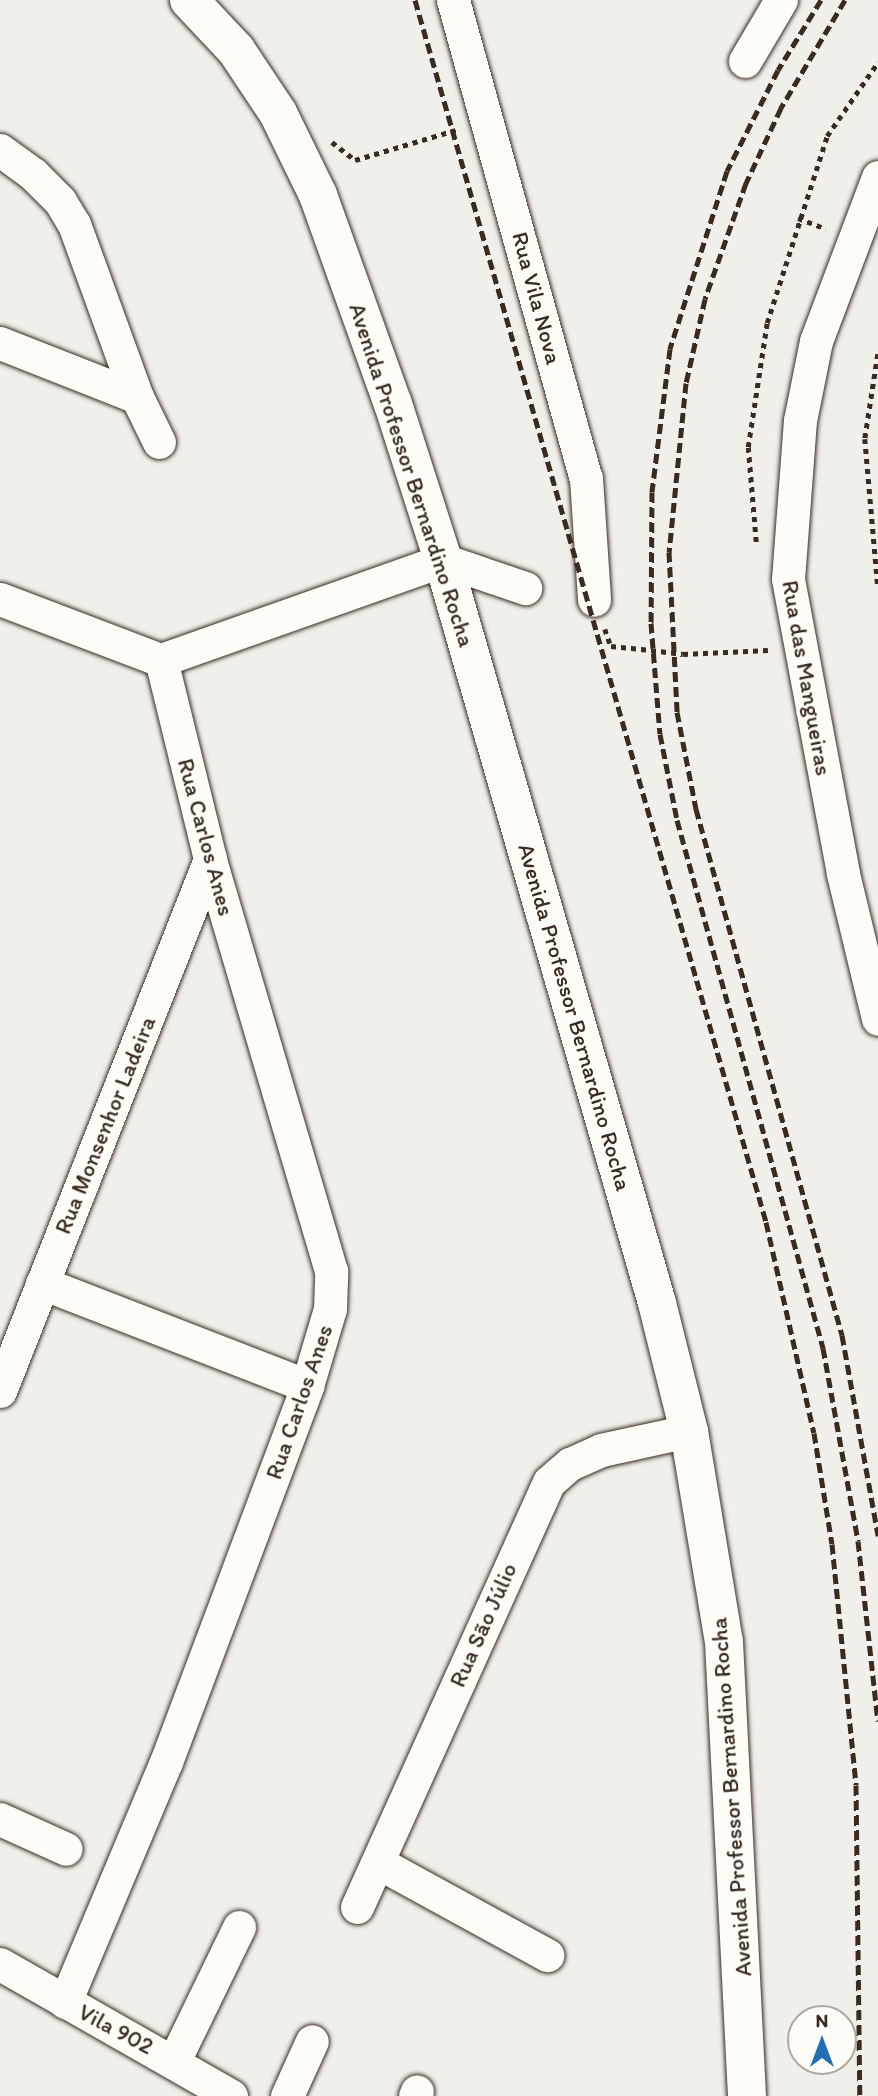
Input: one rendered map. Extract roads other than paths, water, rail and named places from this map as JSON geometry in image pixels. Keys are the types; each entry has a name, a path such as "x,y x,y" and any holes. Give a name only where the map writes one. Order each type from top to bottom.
{"main road":[{"name":"Avenida Professor Bernardino Rocha","path":"189,0 236,50 292,144 318,195 388,391 443,560 600,1099 689,1431 725,1656 747,2096"}],"street":[{"name":"Rua Vila Nova","path":"453,0 489,121 586,478 594,600"},
{"path":"745,61 781,0"},
{"path":"0,150 33,174 60,201 74,224 137,397 159,442"},
{"name":"Rua das Mangueiras","path":"878,177 816,341 800,420 788,579 843,874 878,1019"},
{"path":"0,343 137,397"},
{"path":"0,599 162,660 443,560 525,588"},
{"name":"Rua Carlos Anes","path":"65,2002 166,1762 307,1386 330,1309 331,1271 209,859 162,660"},
{"name":"Rua Monsenhor Ladeira","path":"0,1391 209,859"},
{"path":"42,1283 307,1386"},
{"name":"Rua São Júlio","path":"357,1907 379,1863 537,1503 550,1482 570,1464 601,1450 689,1431"},
{"path":"0,1819 66,1849"},
{"path":"379,1863 547,1955"},
{"path":"174,2061 239,1927"},
{"name":"Vila 902","path":"0,1964 174,2061 231,2096"},
{"path":"287,2096 312,2041"}],"railway":[{"path":"415,0 766,1222 814,1433 832,1544 856,1785 860,2096"},
{"path":"821,0 778,70 727,171 670,349 652,492 651,623 660,734 677,820 823,1348 858,1541 878,1721"},
{"path":"845,0 781,108 746,183 705,299 686,383 669,552 677,712 696,809 842,1335 878,1536"}]}
